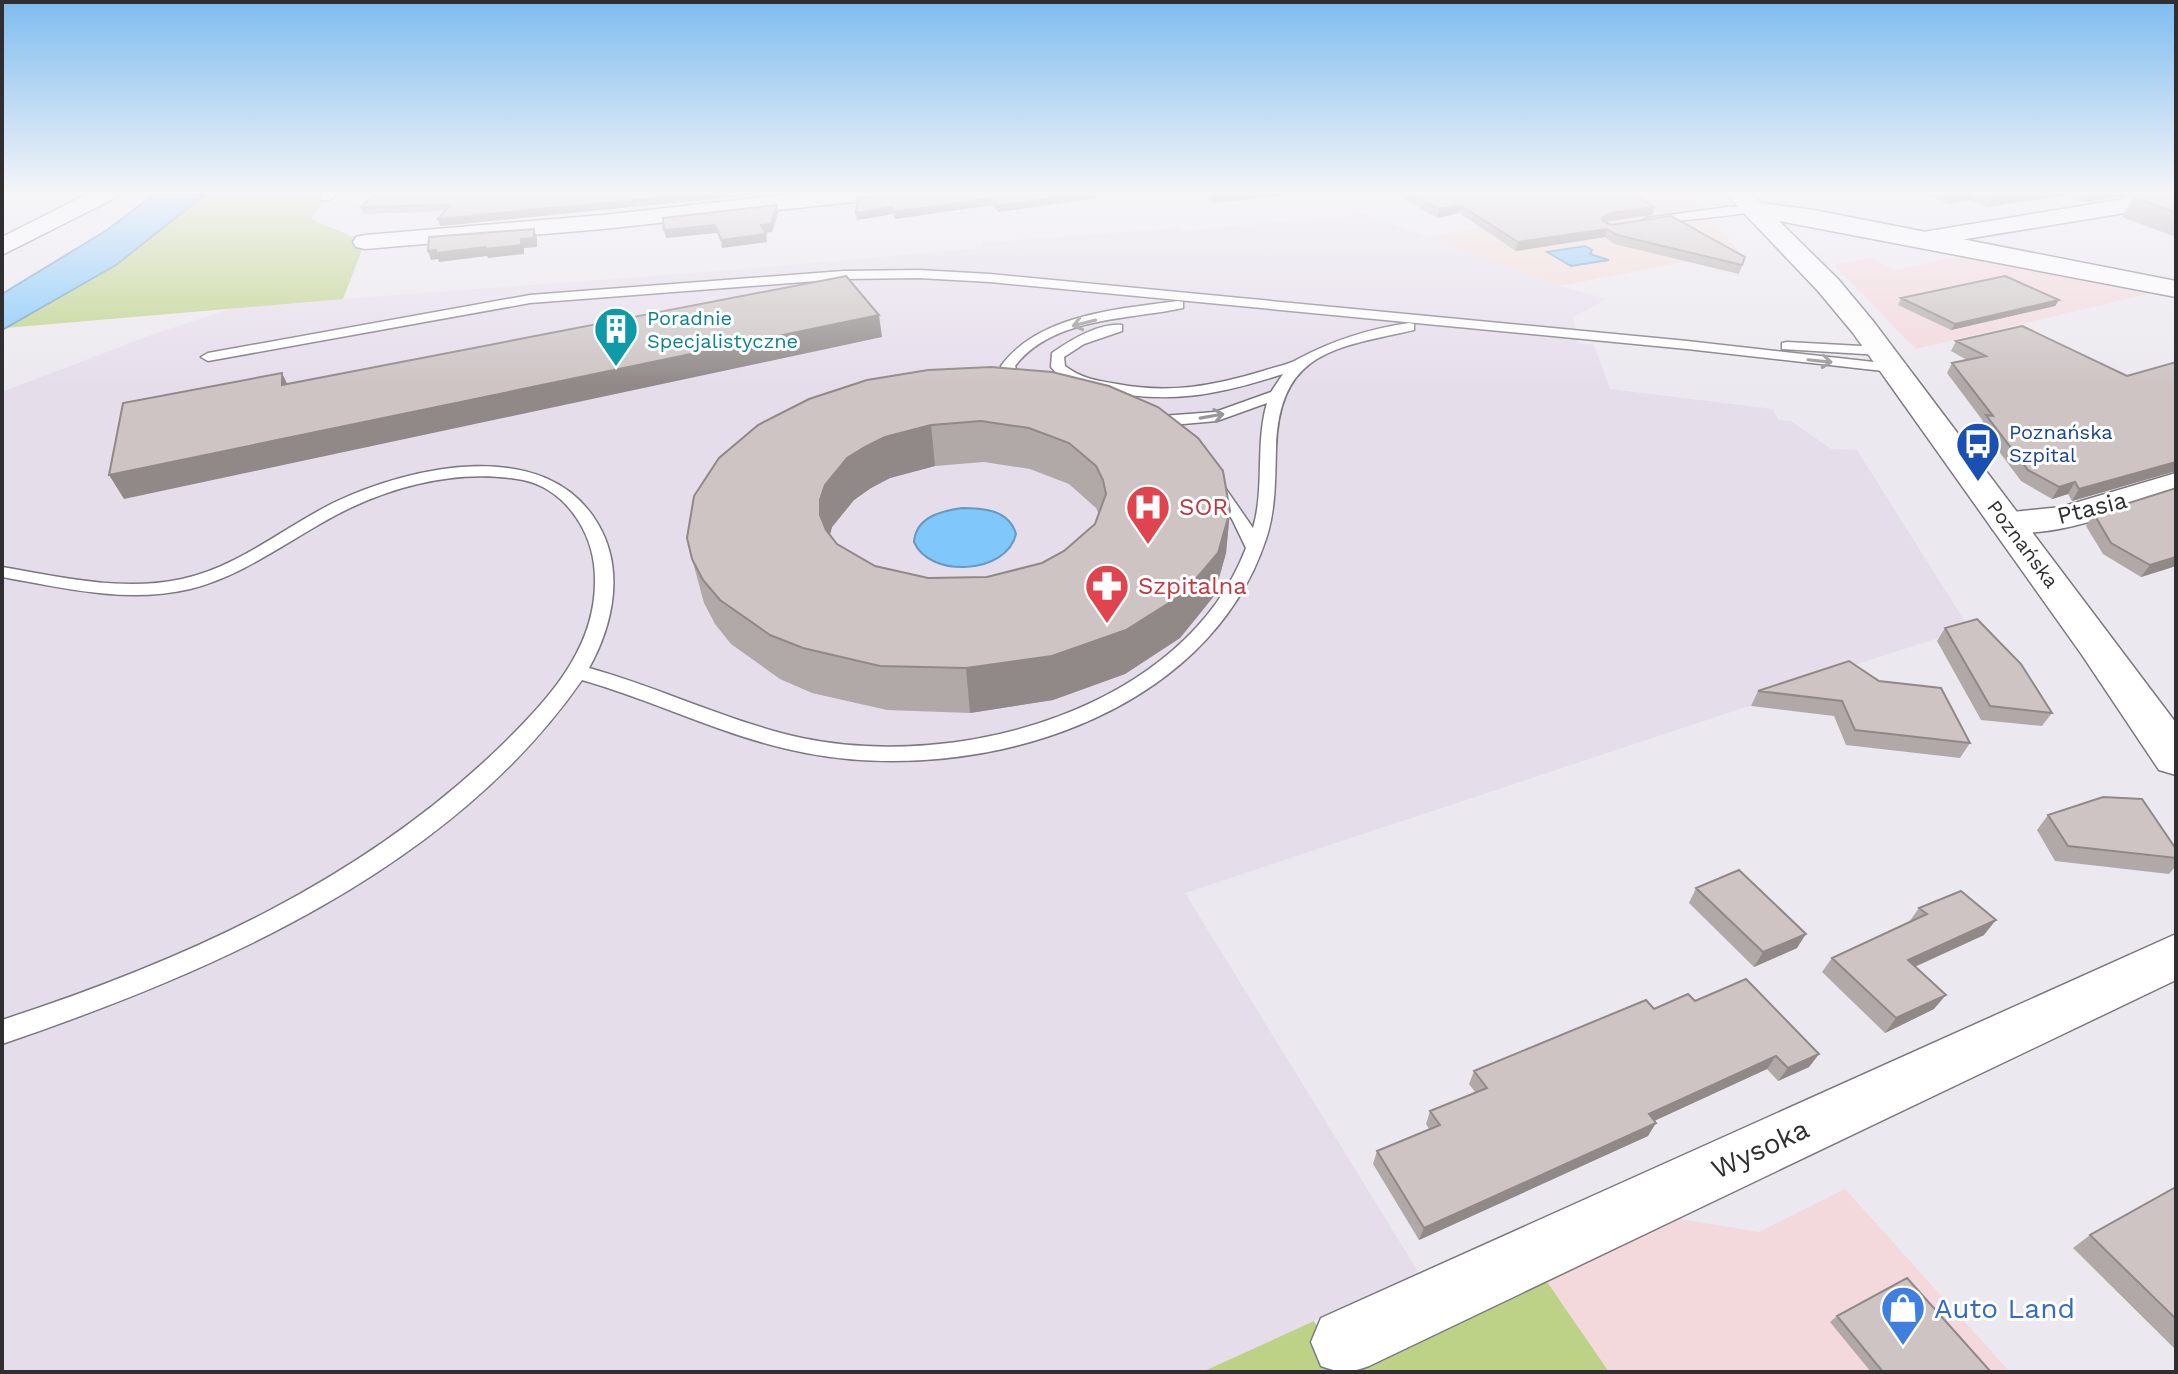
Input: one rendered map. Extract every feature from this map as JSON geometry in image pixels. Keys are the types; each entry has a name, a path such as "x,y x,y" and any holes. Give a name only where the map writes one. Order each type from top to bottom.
{"street":[{"name":"Poznańska","path":"1799,256 1841,300 1886,359 2176,758"},
{"path":"2010,256 2176,289"},
{"name":"Ptasia","path":"2006,522 2078,514 2176,483"},
{"name":"Wysoka","path":"1345,1342 2176,956"}],"lane":[{"path":"208,357 503,303 825,275 949,275 1441,323 1886,359"},
{"path":"1037,397 1013,382 1008,374 1011,358 1030,343 1096,320 1216,301"},
{"path":"1271,306 1205,310 1138,322 1079,341 1061,351 1055,361 1062,372 1082,381 1162,396 1210,391 1301,363 1362,337 1441,323"},
{"path":"578,672 623,685 741,731 805,745 868,752 983,744 1070,720 1153,677 1197,642 1213,623 1242,577 1254,548 1267,506 1272,415 1277,395 1285,380 1301,363"},
{"path":"1165,441 1133,423 1217,416 1277,395"},
{"path":"1201,469 1228,501 1254,548"},
{"path":"2,572 103,589 164,588 222,572 335,509 395,486 451,474 498,473 530,477 551,485 586,517 602,554 604,614 578,672 551,708 485,775 408,838 309,902 191,962 113,994 2,1032"}],"shaded area":[{"path":"889,256 1479,256 1560,286 1608,299 1573,317 1579,343 1594,345 1610,389 1773,409 1778,420 1791,421 1831,449 1857,450 1969,628 1761,695 1752,705 1185,893 1419,1273 1202,1372 2,1372 2,392 154,334 236,307"},
{"path":"1474,256 1713,256 1560,286"},
{"path":"1958,256 1978,256 2156,292 1916,349 1834,265 1871,258 1895,270"},
{"path":"1845,1189 2010,1372 1609,1372 1545,1280 1674,1218 1759,1232"}],"green space":[{"path":"126,256 360,256 343,299 5,328 110,269"},
{"path":"1545,1279 1609,1372 1202,1372 1314,1321 1341,1368"}],"water":[{"path":"64,256 127,256 2,330 2,294"},
{"path":"1554,256 1597,256 1609,260 1571,266"},
{"path":"962,508 1002,515 1016,534 1010,547 999,557 968,567 935,562 923,554 914,542 919,527 938,513"}],"building":[{"path":"1705,256 1743,256 1742,265"},
{"path":"846,276 879,315 109,475 123,403 282,373 282,385"},
{"path":"2005,276 2059,300 1955,324 1901,298"},
{"path":"2022,326 2127,376 2176,362 2176,462 2079,489 2075,482 2059,487 2028,470 1986,415 1993,416 1952,363 1986,356 1956,341"},
{"path":"991,367 1052,372 1109,386 1158,407 1198,438 1223,471 1230,511 1218,553 1183,594 1126,630 1052,656 966,668 880,666 803,648 770,635 720,600 703,580 692,559 687,538 694,496 719,458 758,425 809,399 867,380 928,370","holes":["981,421 1029,428 1069,443 1096,466 1106,494 1095,524 1064,551 1042,563 987,577 928,578 875,566 837,544 826,530 820,515 820,500 825,485 847,458 865,447 885,437 931,425"]},
{"path":"2176,488 2176,557 2150,565 2111,543 2094,514"},
{"path":"1977,619 2021,664 2052,713 1990,706 1945,628"},
{"path":"1849,661 1879,681 1941,688 1970,743 1855,730 1842,701 1758,691"},
{"path":"2103,797 2142,799 2176,849 2176,858 2068,846 2048,815"},
{"path":"1739,870 1806,934 1763,952 1696,888"},
{"path":"1961,891 1996,920 1908,960 1946,995 1896,1018 1832,958 1927,914 1919,908"},
{"path":"1746,979 1819,1054 1788,1068 1776,1056 1649,1114 1656,1123 1424,1228 1377,1151 1440,1125 1430,1111 1487,1088 1474,1071 1646,1000 1654,1009 1688,994 1695,1001"},
{"path":"2176,1187 2176,1319 2090,1235"},
{"name":"Auto Land","path":"1907,1278 1991,1372 1883,1372 1837,1316"}],"place":[{"name":"Poradnie Specjalistyczne","path":"616,368"},
{"name":"Poznańska Szpital","path":"1978,483"},
{"name":"SOR","path":"1148,546"},
{"name":"Szpitalna","path":"1107,625"},
{"name":"Auto Land","path":"1903,1347"}]}
